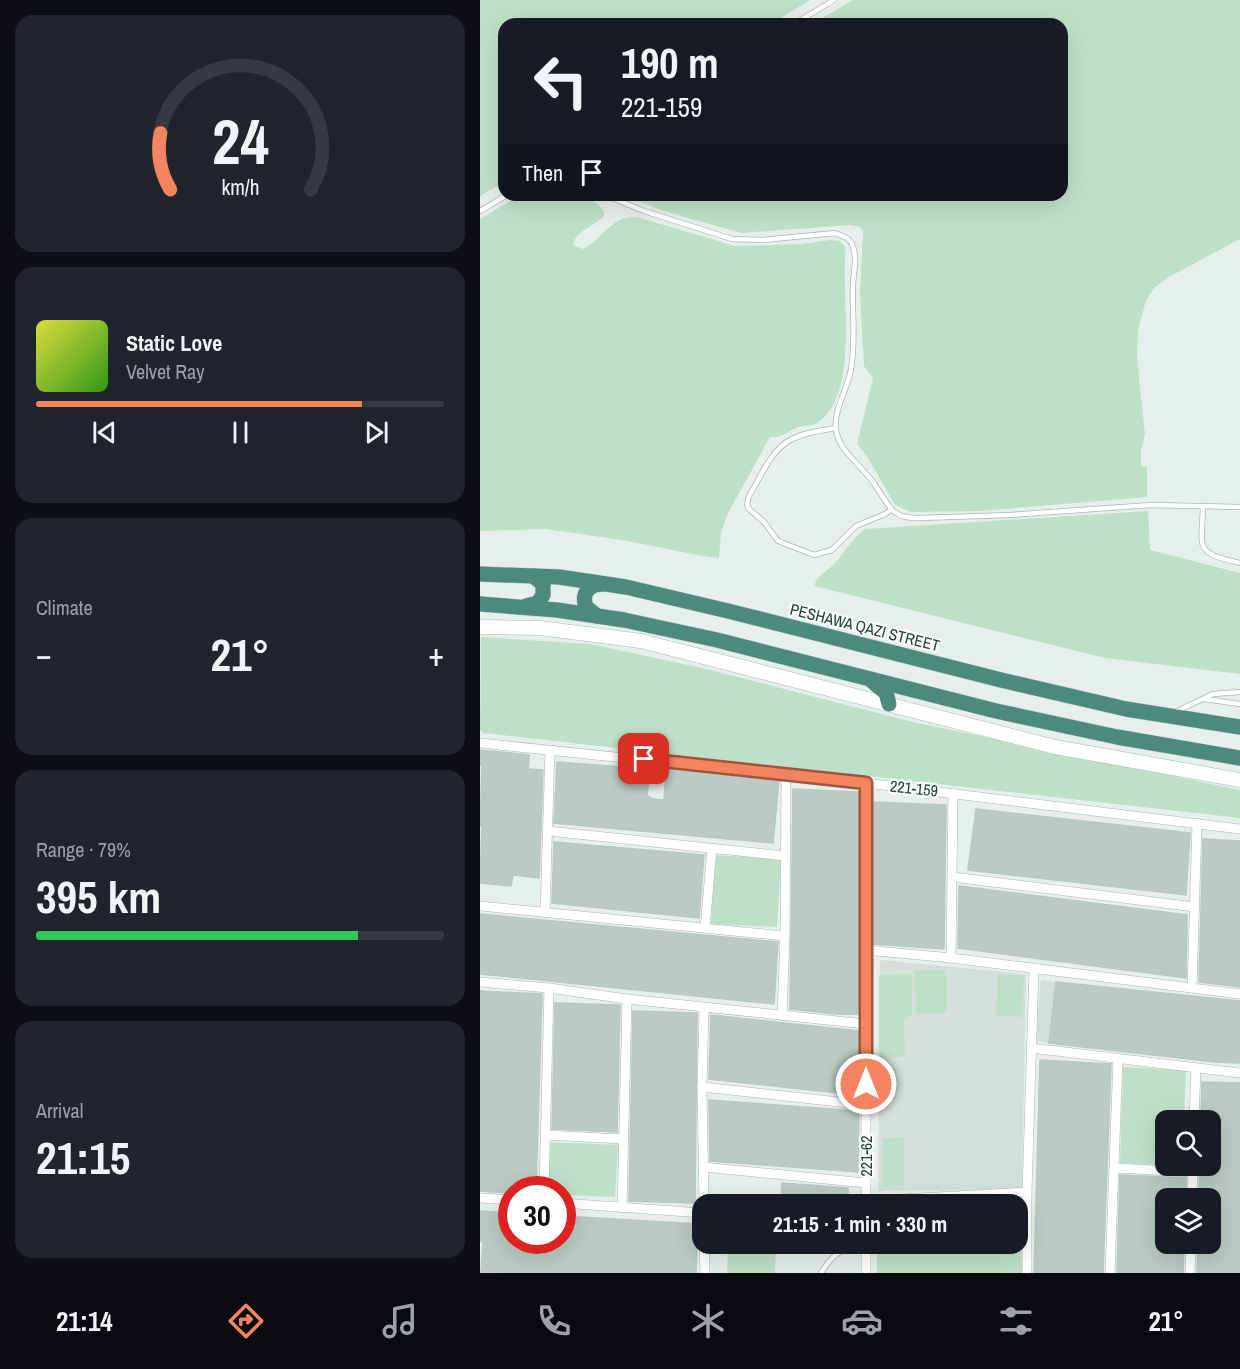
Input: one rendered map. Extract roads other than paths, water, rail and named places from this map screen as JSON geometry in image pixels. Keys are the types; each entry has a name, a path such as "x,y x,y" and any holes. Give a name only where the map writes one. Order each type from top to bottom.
{"highway":[{"name":"PESHAWA QAZI STREET","path":"480,574 558,577 603,584 728,611 1012,683 1126,709 1240,727"},
{"path":"520,607 538,603 543,595 543,584 533,576"},
{"path":"597,616 586,607 584,597 592,585 603,584"},
{"path":"480,604 624,620 717,640 1006,714 1116,737 1240,758"},
{"path":"870,679 886,693 889,704"}],"main road":[{"path":"480,627 540,628 641,641 1055,747 1240,780"}],"street":[{"name":"221-159","path":"480,743 866,783 1240,829"},
{"path":"545,912 550,750"},
{"path":"782,1016 786,774"},
{"name":"221-62","path":"866,783 866,1194"},
{"path":"951,958 953,793"},
{"path":"1192,988 1197,823"},
{"path":"549,831 785,856"},
{"path":"705,928 712,848"},
{"path":"952,878 1196,907"},
{"path":"480,906 785,936"},
{"path":"866,950 951,958 1240,994"},
{"path":"1026,1273 1034,969"},
{"path":"480,982 866,1024"},
{"path":"545,1176 549,988"},
{"path":"622,1208 627,999"},
{"path":"704,1008 702,1087 704,1194"},
{"path":"1031,1048 1240,1073"},
{"path":"1110,1273 1118,1059"},
{"path":"1194,1110 1196,1068"},
{"path":"702,1087 866,1104"},
{"path":"546,1136 622,1139"},
{"path":"703,1167 866,1183"},
{"path":"1115,1168 1155,1169"},
{"path":"995,1194 1027,1192"},
{"path":"480,1198 498,1199"},
{"path":"576,1204 692,1213"},
{"path":"704,1254 705,1273"},
{"path":"866,1254 866,1273"},
{"path":"1190,1273 1191,1254"}],"lane":[{"path":"804,18 834,0"},
{"path":"480,211 498,200"},
{"path":"620,201 644,211 732,238 763,240 835,233 848,238 855,252 854,348 850,376 837,412 835,428 844,450 869,475 891,510 902,516 913,518 1010,515 1151,505 1240,507"},
{"path":"835,428 800,435 779,447 769,459 748,500 748,508 764,522 778,541 814,555 832,550 856,526 891,510"},
{"path":"1203,506 1202,542 1206,552 1215,557 1240,563"},
{"path":"1169,716 1213,694 1240,692"},
{"path":"1202,699 1240,704"},
{"path":"821,1273 837,1254"}]}
